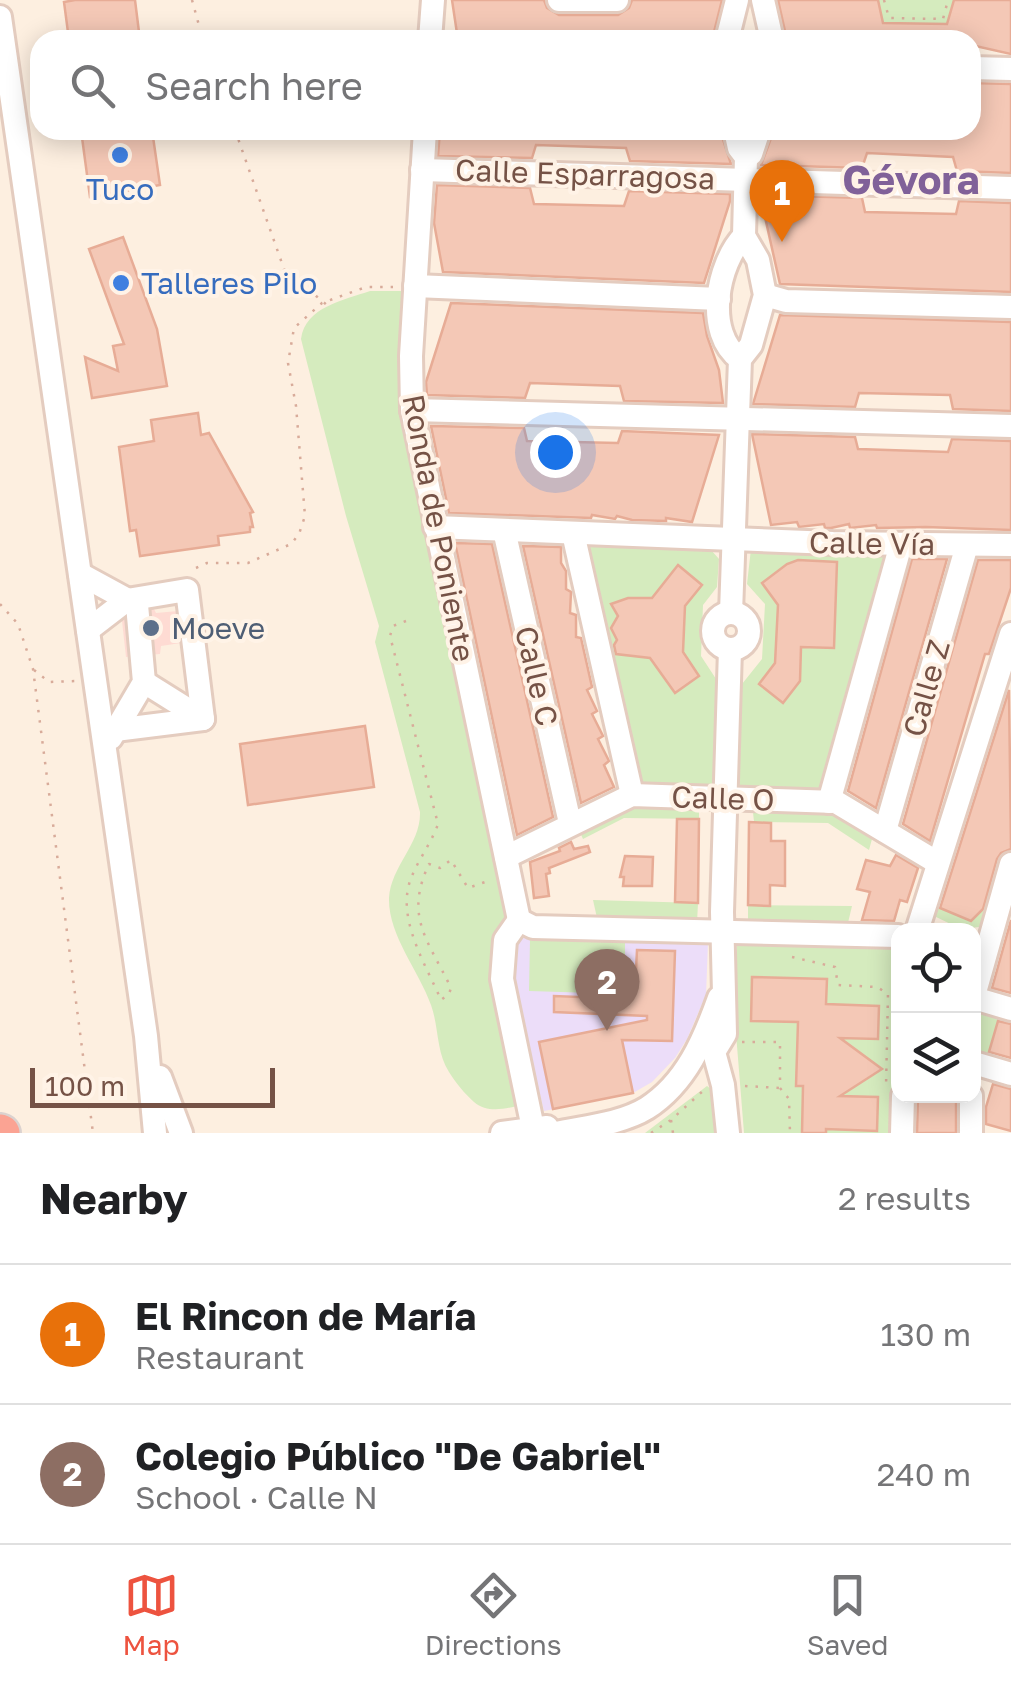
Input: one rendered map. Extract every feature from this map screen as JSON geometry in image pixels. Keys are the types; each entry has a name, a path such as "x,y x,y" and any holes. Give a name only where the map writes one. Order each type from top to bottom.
{"street":[{"path":"431,30 433,0"},
{"path":"559,0 617,0"},
{"path":"730,30 737,0"},
{"path":"764,0 770,30"},
{"path":"0,17 94,676 110,740 156,1133"},
{"path":"981,68 1011,70"},
{"name":"Ronda de Poniente","path":"424,140 412,410 519,920"},
{"path":"737,140 747,168"},
{"path":"728,1133 713,1066 723,986 730,649 744,643 749,629 745,620 731,614 740,359 751,345 764,295 758,260 744,236 747,168 756,140"},
{"name":"Calle Esparragosa","path":"422,170 747,168 1011,188"},
{"path":"740,359 722,336 719,299 730,253 744,236"},
{"path":"415,286 719,299"},
{"path":"764,295 786,301 1011,307"},
{"path":"412,410 1011,426"},
{"name":"Calle Vía","path":"435,527 734,540 1011,544"},
{"name":"Calle C","path":"504,530 570,823"},
{"path":"573,533 632,795"},
{"path":"829,802 901,544"},
{"name":"Calle Z","path":"885,831 967,545"},
{"path":"80,574 136,605 144,682 110,740"},
{"path":"88,630 126,600 187,590 204,719"},
{"path":"920,923 938,863 1001,700 1011,634"},
{"path":"144,682 204,719"},
{"path":"110,740 204,719"},
{"name":"Calle O","path":"506,856 632,795 836,802 938,863"},
{"path":"981,973 1010,874"},
{"path":"541,1131 502,979 505,940 519,920 534,927 891,930"},
{"path":"981,999 1011,1009"},
{"path":"146,1036 181,1133"},
{"path":"502,1133 600,1123 648,1107 694,1060 713,1066"},
{"path":"981,1065 1011,1074"},
{"path":"896,1103 902,1133"},
{"path":"973,1103 976,1132"}],"path":[{"path":"192,0 200,30"},
{"path":"884,0 888,18 943,19 948,0"},
{"path":"239,140 284,269 328,306"},
{"path":"196,568 207,563 248,563 291,544 303,525 296,406 288,363 294,328 322,304 366,287 415,286"},
{"path":"0,604 18,624 33,669 93,1133"},
{"path":"406,621 393,626 390,636 438,824 410,880 406,907 415,940 441,1000 451,988 424,933 417,889 429,864 440,868 451,860 468,888 487,882 506,856"},
{"path":"33,669 49,682 67,684 94,676"},
{"path":"792,956 835,967 838,986 877,987 888,994 891,1044"},
{"path":"651,1133 671,1120 713,1066 780,1042 780,1088"},
{"path":"713,1066 780,1088 790,1099 790,1133"},
{"path":"671,1120 673,1133"}],"shaded area":[{"name":"Moeve","path":"153,607 156,613 178,611 181,643 161,646 160,654 126,657 121,612"},
{"path":"515,936 708,943 706,995 675,1058 652,1082 633,1093 544,1111 516,997"}],"green space":[{"path":"878,0 954,0 947,24 883,23"},
{"path":"370,291 407,291 400,408 508,908 518,1106 507,1108 490,1109 474,1102 449,1072 431,1005 390,912 391,886 416,834 420,812 375,642 379,626 301,339 304,328 318,312"},
{"path":"581,543 711,550 719,559 717,587 703,605 701,656 718,682 714,793 633,790"},
{"path":"751,549 887,553 819,794 739,793 742,684 762,659 765,604 747,584"},
{"path":"622,808 699,809 699,819 624,818 583,839 579,830"},
{"path":"753,812 829,813 872,839 869,850 828,823 754,822"},
{"path":"992,881 997,884 981,923 949,923 934,916 938,907 971,921 983,909"},
{"path":"593,900 698,903 697,923 597,918"},
{"path":"748,905 852,906 847,927 748,924"},
{"path":"530,940 625,942 625,994 529,991"},
{"path":"737,944 891,948 892,1133 744,1133 735,1021"},
{"path":"981,1010 1000,1014 986,1063 981,1061"},
{"path":"707,1086 711,1089 716,1133 645,1133"}],"building":[{"path":"135,0 139,30 68,30 64,2"},
{"path":"452,0 544,0 547,8 559,15 618,15 629,8 632,0 722,0 714,30 456,30"},
{"path":"778,0 878,0 883,23 947,24 954,0 1011,0 1011,54 981,47 981,30 785,30"},
{"path":"981,83 1011,84 1011,173 957,171 953,157 867,153 862,168 761,165 770,140 981,140"},
{"name":"Tuco","path":"82,140 153,140 160,185 90,197"},
{"path":"439,140 723,140 731,164 630,161 626,148 536,145 532,158 438,156"},
{"path":"437,185 530,188 534,204 624,206 629,191 730,194 730,201 704,283 443,272 434,223"},
{"path":"760,195 862,198 865,212 956,214 959,201 1011,203 1011,292 780,284"},
{"path":"123,237 157,329 167,386 92,398 85,357 118,371 113,346 124,344 89,249"},
{"path":"451,303 703,313 719,370 723,403 624,401 620,386 530,383 525,398 427,395 426,382"},
{"path":"780,315 1011,322 1011,411 953,409 950,395 859,393 855,407 753,404"},
{"path":"198,413 201,435 209,433 253,512 253,527 250,532 218,536 219,545 140,556 136,530 130,531 119,447 154,441 151,420"},
{"path":"431,426 524,428 527,441 618,443 622,431 719,435 692,522 592,515 591,518 449,513"},
{"path":"752,434 855,437 858,449 948,452 952,439 1011,441 1011,530 876,525 850,528 849,524 825,528 824,524 799,527 797,522 771,525"},
{"path":"455,543 492,544 553,817 517,835"},
{"path":"523,546 561,547 566,589 571,592 570,613 576,615 576,637 581,638 592,687 587,690 597,711 592,714 603,736 598,739 609,761 604,765 614,787 581,803"},
{"path":"912,559 947,559 876,808 848,791"},
{"path":"798,560 837,562 834,648 801,647 800,681 783,703 759,684 775,663 778,605 762,583"},
{"path":"978,560 1011,560 1011,588 989,654 985,654 930,841 903,824"},
{"path":"678,565 702,585 685,606 683,652 699,676 675,693 650,658 616,654 617,640 611,628 618,616 611,604 628,598 652,598"},
{"path":"1009,690 1011,849 997,859 983,909 971,921 940,908"},
{"path":"365,726 374,787 248,805 240,744"},
{"path":"677,819 699,819 698,903 675,902"},
{"path":"749,822 771,823 771,841 785,841 785,886 770,885 770,906 748,905"},
{"path":"571,842 574,849 588,846 590,852 549,868 549,896 534,898 530,862 560,851"},
{"path":"896,855 918,868 907,902 900,900 894,921 862,920 870,892 857,889 866,860 890,866"},
{"path":"625,856 653,857 652,886 623,886 624,877 620,877"},
{"path":"1011,920 1011,993 992,988"},
{"path":"637,950 675,951 672,1041 622,1040 633,1093 553,1109 539,1042 647,1020 647,1016 554,1012 554,996 631,999"},
{"path":"752,977 827,979 826,1004 879,1006 878,1039 840,1038 882,1069 840,1096 878,1097 877,1131 826,1129 826,1133 802,1133 803,1086 796,1086 798,1022 751,1021"},
{"path":"998,1021 1011,1024 1011,1058 989,1052"},
{"path":"993,1084 1011,1089 1011,1131 986,1124"},
{"path":"918,1103 956,1103 956,1133 917,1133"}],"place":[{"name":"Tuco","path":"120,155"},
{"name":"El Rincon de María","path":"782,242"},
{"name":"Talleres Pilo","path":"121,283"},
{"name":"Moeve","path":"151,628"},
{"name":"Colegio Público \"De Gabriel\"","path":"607,1031"}],"district":[{"name":"Gévora","path":"911,179"}]}
